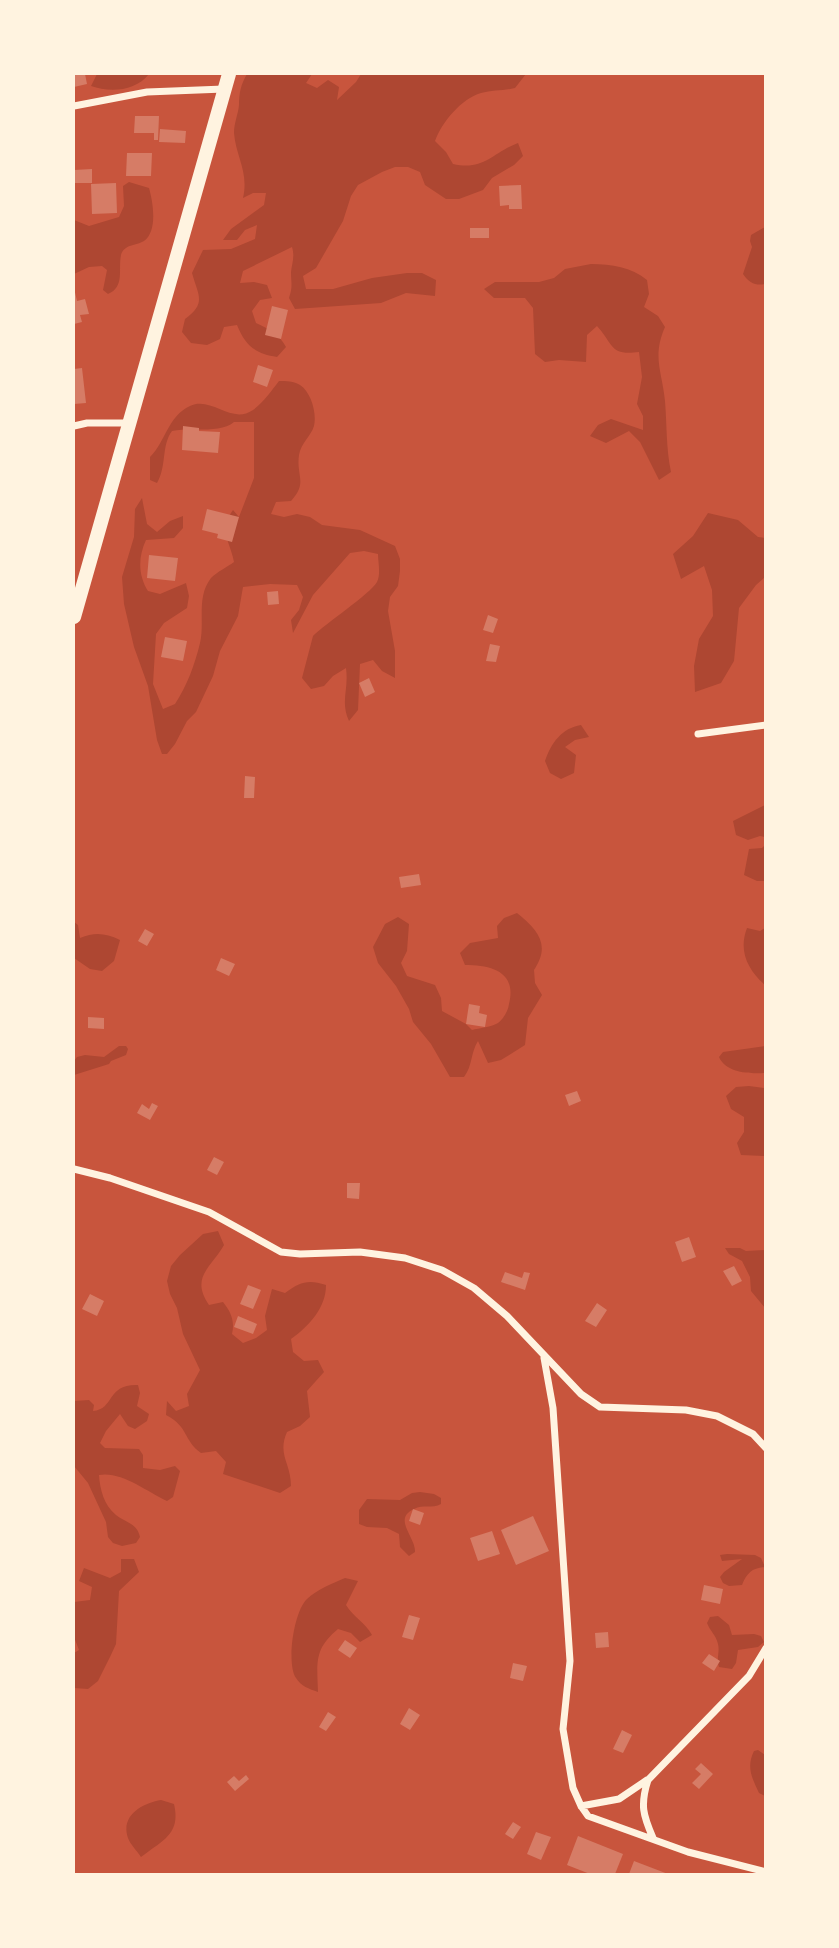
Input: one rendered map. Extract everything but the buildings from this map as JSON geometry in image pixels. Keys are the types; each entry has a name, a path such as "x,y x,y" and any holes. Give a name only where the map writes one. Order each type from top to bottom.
{"main road":[{"path":"74,617 127,423 229,74"}],"street":[{"path":"74,106 147,92 224,89"},
{"path":"74,426 87,422 127,423"},
{"path":"698,734 765,724"},
{"path":"74,1169 110,1178 209,1212 281,1252 360,1252 405,1258 442,1270 474,1288 491,1302 581,1394 600,1407 686,1410 717,1416 752,1434 765,1448"},
{"path":"543,1357 553,1408 570,1661 563,1729 573,1788 580,1806 588,1816 688,1852 765,1872"},
{"path":"580,1806 619,1799 648,1780 749,1676 765,1648"},
{"path":"648,1780 641,1801 653,1838"}],"shaded area":[{"path":"97,74 149,74 137,84 114,90 91,86"},
{"path":"247,74 312,74 306,83 317,88 328,80 339,87 337,100 361,74 526,74 515,88 481,93 466,100 447,119 435,141 453,164 464,166 480,163 518,143 523,156 514,165 492,178 483,190 459,199 446,199 425,185 420,172 408,167 395,167 382,172 358,185 351,196 343,221 316,268 303,276 306,289 333,289 372,278 422,273 436,280 435,296 406,293 381,303 295,309 289,298 292,247 243,271 240,283 267,285 272,298 260,300 252,311 256,323 273,332 286,347 277,357 263,354 252,347 237,325 224,327 220,339 207,345 191,343 182,332 185,319 198,303 192,273 203,250 231,249 255,239 257,225 245,230 237,240 223,240 231,229 264,205 266,193 253,193 243,198 243,172 234,133 241,89"},
{"path":"129,182 149,188 153,224 144,241 123,251 119,283 108,294 103,290 107,270 102,266 89,267 74,274 74,220 89,226 119,217 124,206 123,186"},
{"path":"765,227 765,284 759,285 750,282 743,274 752,247 751,235"},
{"path":"591,264 621,267 647,280 649,294 644,307 658,316 665,327 658,356 671,472 659,480 640,442 629,431 606,443 590,436 598,425 611,419 643,430 643,416 637,404 642,377 639,352 617,351 597,326 587,335 586,362 545,362 535,354 533,308 525,298 494,298 484,289 495,282 539,282 554,278 565,269"},
{"path":"279,381 295,383 304,388 312,403 315,421 299,455 299,489 291,501 276,502 271,514 310,517 322,525 360,530 395,546 400,559 400,571 398,586 390,597 388,611 395,651 395,678 382,671 373,660 360,664 358,710 349,721 345,707 346,668 324,686 311,689 302,678 313,636 377,582 378,554 364,551 350,553 313,595 293,633 291,620 299,610 303,597 297,585 243,587 238,616 220,651 213,676 196,712 187,721 167,754 162,754 148,686 134,647 124,604 122,577 134,537 135,509 142,498 147,524 157,532 170,521 183,516 183,528 174,538 146,540 140,559 142,579 148,591 160,594 186,583 189,596 187,608 164,623 156,634 153,684 163,709 175,704 193,667 200,643 202,601 206,585 213,576 234,562 226,536 226,524 233,510 239,517 254,478 254,422 234,422 213,429 172,431 166,443 157,483 150,480 150,457 172,422 183,410 198,404 229,413 245,414 260,404"},
{"path":"708,513 738,520 758,537 765,538 765,577 739,608 734,661 721,683 695,692 694,666 699,639 713,616 712,590 704,566 681,579 673,554 693,536"},
{"path":"581,725 589,737 575,740 565,747 576,755 574,773 561,779 550,773 545,761 558,737 568,729"},
{"path":"765,805 765,837 748,840 736,835 733,821"},
{"path":"765,845 765,881 757,881 744,875 749,849 762,848"},
{"path":"517,913 536,932 542,945 534,970 535,983 542,995 528,1018 525,1045 501,1060 488,1063 478,1041 464,1077 450,1077 431,1044 413,1022 396,986 378,963 373,947 385,924 398,917 409,924 407,951 401,963 407,976 435,985 441,998 442,1011 472,1030 489,1026 498,1023 507,1012 511,993 509,984 500,972 465,965 460,953 470,943 498,938 497,926 504,918"},
{"path":"74,922 78,925 80,938 100,934 120,940 114,961 102,971 90,969 74,958"},
{"path":"747,928 760,931 765,928 765,985 746,960 744,936"},
{"path":"119,1046 126,1046 126,1055 109,1064 74,1075 74,1061 77,1057 104,1057"},
{"path":"765,1046 765,1073 746,1073 733,1069 719,1057 723,1052"},
{"path":"736,1087 765,1088 765,1156 741,1155 737,1143 744,1132 744,1117 731,1109 726,1096"},
{"path":"218,1231 224,1245 204,1273 202,1287 209,1305 223,1302 226,1306 233,1321 232,1334 243,1343 267,1330 265,1316 272,1289 285,1293 304,1283 326,1285 320,1309 291,1339 293,1352 304,1361 318,1360 324,1372 307,1391 310,1417 287,1432 284,1440 291,1486 280,1493 223,1474 226,1462 216,1451 201,1453 179,1424 166,1415 167,1401 176,1411 189,1406 187,1394 200,1370 183,1334 177,1308 170,1294 167,1281 171,1266 203,1234"},
{"path":"725,1248 765,1250 765,1308 751,1291 750,1277 742,1261 729,1254"},
{"path":"138,1385 140,1393 137,1406 149,1414 147,1421 135,1429 128,1426 120,1414 100,1443 105,1448 139,1449 143,1455 143,1468 160,1470 175,1466 180,1471 173,1497 167,1501 125,1479 99,1475 108,1507 139,1532 140,1537 136,1543 122,1546 113,1543 108,1537 106,1522 88,1483 74,1466 74,1401 89,1400 94,1405 93,1411 105,1406 121,1388"},
{"path":"420,1492 441,1498 441,1504 417,1508 408,1513 405,1523 415,1552 409,1556 400,1547 399,1534 387,1528 359,1524 359,1510 367,1499 400,1500"},
{"path":"720,1555 755,1555 761,1558 765,1567 750,1572 742,1585 729,1586 723,1583 720,1577 742,1559 722,1561"},
{"path":"121,1559 134,1559 139,1572 119,1591 116,1644 98,1681 88,1689 74,1688 74,1653 79,1650 74,1637 74,1602 90,1600 92,1587 79,1581 84,1568 110,1578 121,1572"},
{"path":"345,1578 358,1581 346,1605 372,1635 360,1642 351,1633 338,1629 330,1636 319,1657 318,1692 300,1683 293,1671 295,1625 307,1599"},
{"path":"718,1616 729,1625 732,1635 754,1634 761,1636 764,1642 758,1647 738,1650 732,1669 719,1667 718,1644 707,1623 710,1617"},
{"path":"758,1750 765,1755 765,1796 759,1793 751,1772 750,1762 754,1751"},
{"path":"161,1800 174,1804 175,1823 163,1841 141,1857 128,1838 127,1823 141,1807"}]}
